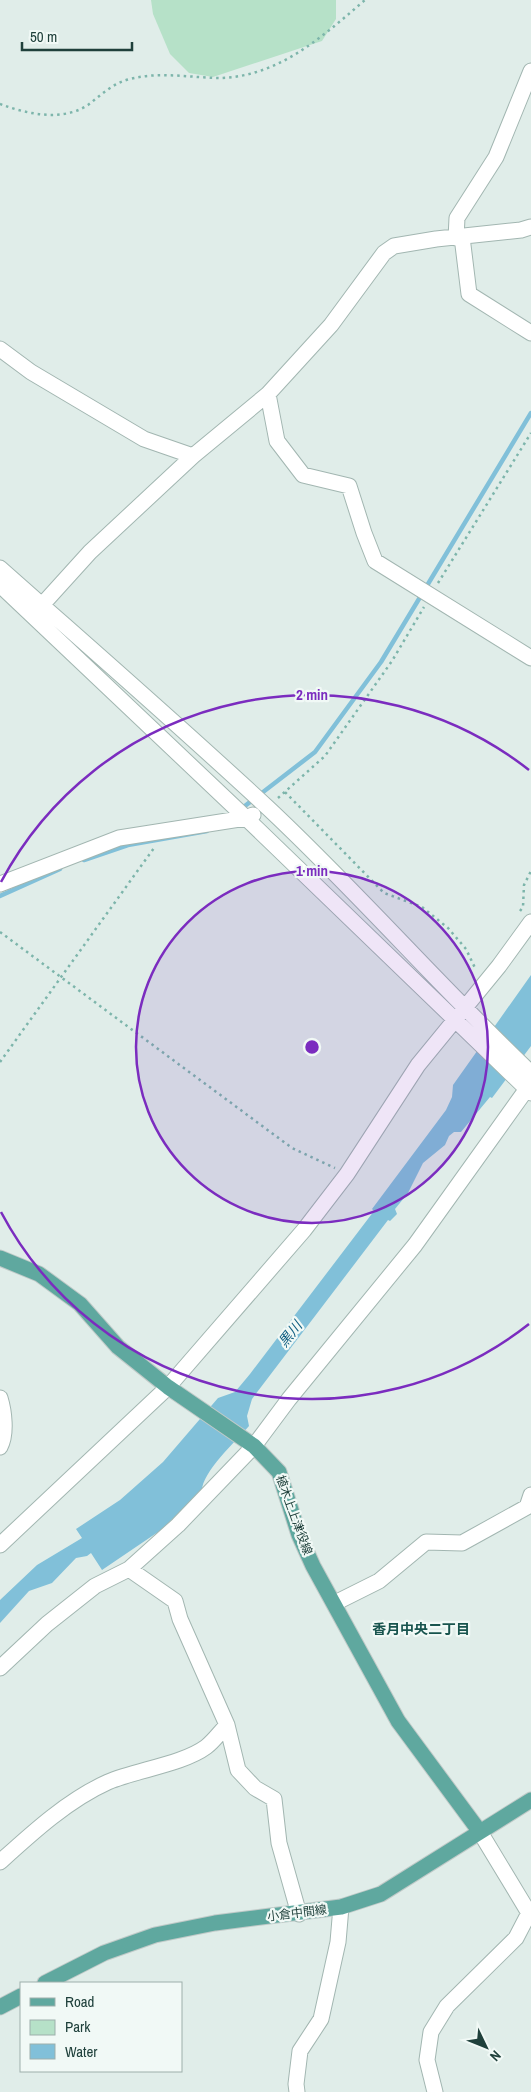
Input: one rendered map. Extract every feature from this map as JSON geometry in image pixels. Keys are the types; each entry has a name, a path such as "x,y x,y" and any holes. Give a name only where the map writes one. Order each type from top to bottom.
{"main road":[{"name":"植木上上津役線","path":"0,1258 39,1274 80,1304 118,1347 168,1387 249,1443 279,1472 299,1535 313,1566 398,1721 480,1832"},
{"name":"小倉中間線","path":"47,1982 104,1952 155,1935 215,1923 299,1914 341,1907 381,1894 531,1800"},
{"path":"0,2007 20,1997"}],"street":[{"path":"531,71 496,157 457,218 469,294 531,332"},
{"path":"42,605 90,552 193,456 268,394 331,325 384,253 394,246 531,227"},
{"path":"0,349 31,372 144,438 193,456"},
{"path":"268,394 277,441 303,475 349,486 375,561 431,594 531,658"},
{"path":"0,568 268,808 371,910 464,1008 472,1027 529,1088 415,1245 289,1399 178,1526 129,1569 95,1586 47,1624 0,1668"},
{"path":"0,585 246,818 454,1019 472,1027 531,1073"},
{"path":"0,884 119,838 246,818 268,808"},
{"path":"0,1544 168,1387 304,1230 347,1174 418,1065 464,1008 524,918"},
{"path":"0,1398 4,1409 3,1442 0,1447"},
{"path":"335,1603 379,1581 426,1542 462,1543 527,1507 531,1495"},
{"path":"129,1569 175,1601 180,1619 227,1725 238,1770 255,1788 274,1799 279,1843 299,1914"},
{"path":"0,1862 42,1825 87,1793 109,1782 169,1763 205,1748 227,1725"},
{"path":"435,2092 427,2060 431,2032 447,2006 516,1938 529,1913 480,1832"},
{"path":"297,2092 296,2084 300,2051 321,2019 338,1942 341,1907"}],"path":[{"path":"0,104 35,114 69,114 87,106 107,90 129,79 153,75 190,75 220,78 251,75 284,62 322,38 365,0"},
{"path":"268,808 325,756 392,661 431,594 531,433"},
{"path":"285,792 384,893 422,907 448,928 466,949 477,974 482,966"},
{"path":"0,1062 167,831"},
{"path":"524,918 524,885 531,871"},
{"path":"0,932 292,1148 347,1174"}],"green space":[{"path":"151,0 336,0 336,19 322,41 213,77 189,73 170,54 153,14"}],"water":[{"name":"黒川","path":"531,975 531,1046 492,1098 490,1097 461,1132 454,1132 449,1136 445,1145 423,1163 408,1193 395,1209 397,1214 390,1221 388,1220 252,1399 247,1416 249,1426 213,1466 203,1483 202,1491 161,1530 102,1570 91,1553 87,1556 76,1558 52,1583 29,1591 0,1623 0,1600 37,1565 82,1538 76,1529 120,1500 163,1462 218,1398 235,1392 250,1374 374,1211 372,1209 446,1110 452,1097 453,1085"}],"waterway":[{"path":"241,809 315,752 381,662 531,413"},
{"path":"84,860 128,845 207,831"},
{"path":"0,896 60,869"}],"district":[{"name":"香月中央二丁目","path":"421,1629"}]}
